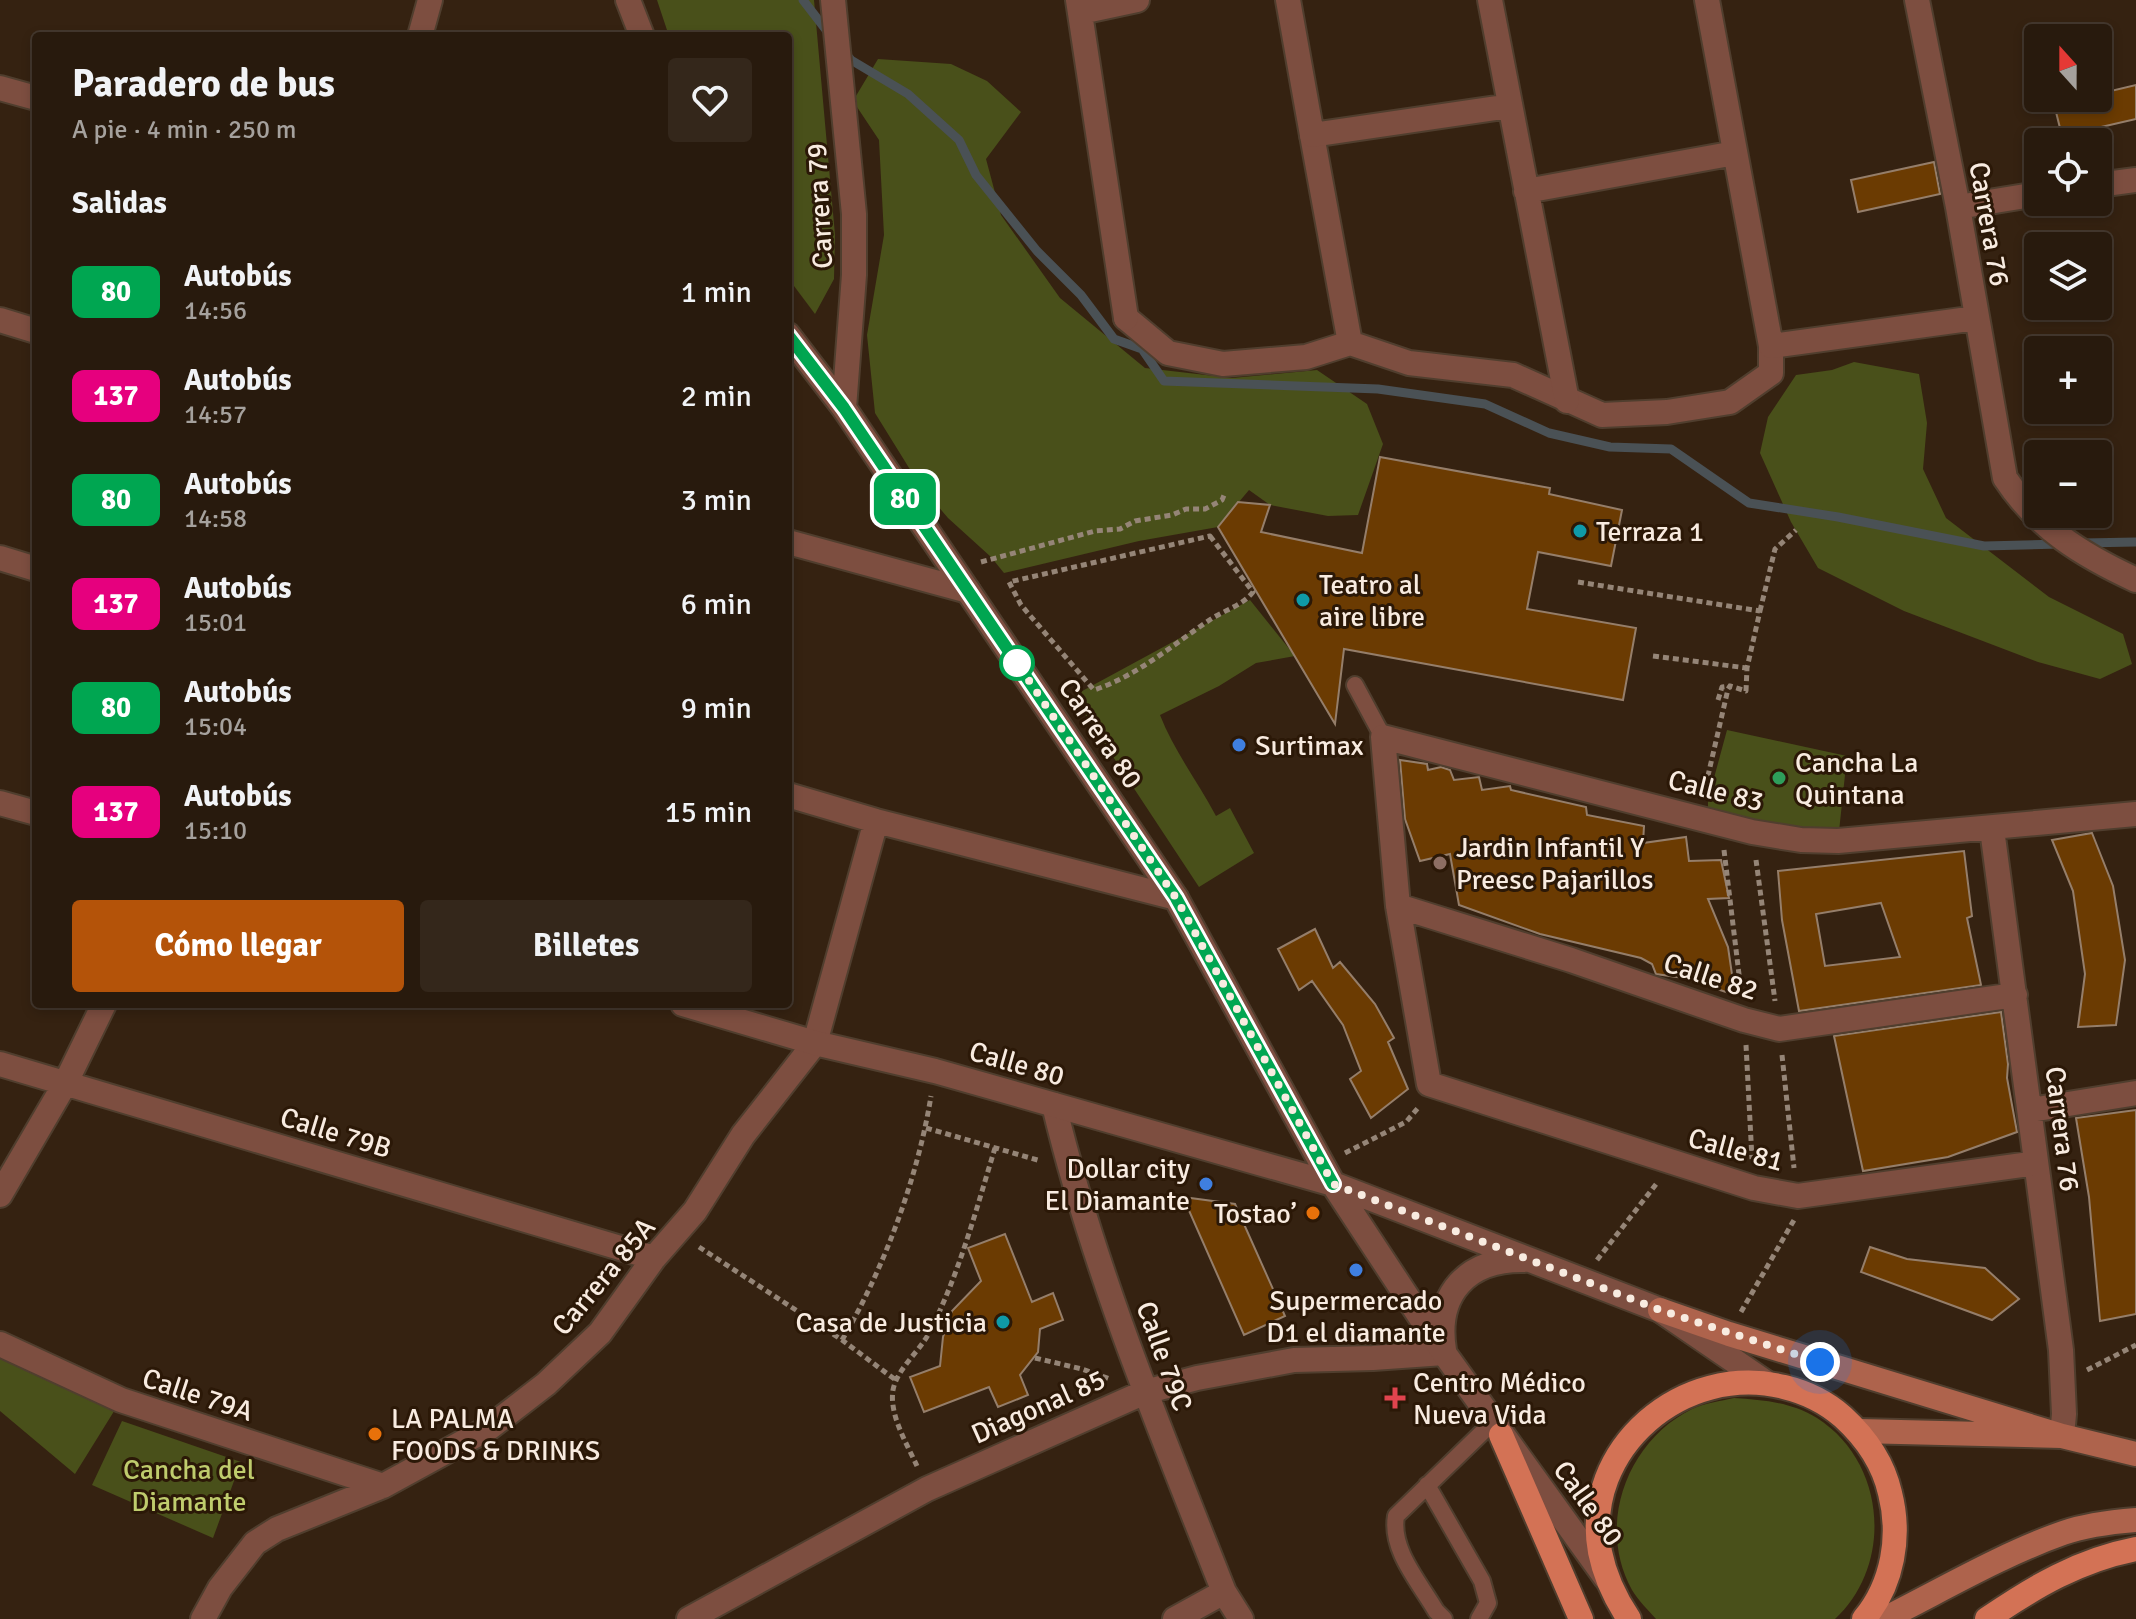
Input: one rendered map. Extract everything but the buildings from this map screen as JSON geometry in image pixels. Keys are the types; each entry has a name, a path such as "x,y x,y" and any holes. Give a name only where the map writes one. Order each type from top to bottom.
{"main road":[{"path":"1660,1310 2062,1436 2136,1454"},
{"path":"1629,1619 1607,1579 1600,1550 1599,1521 1604,1491 1615,1463 1631,1437 1652,1416 1677,1399 1735,1382 1765,1382 1800,1391 1832,1407 1859,1431 1875,1454 1887,1480 1894,1507 1896,1536 1882,1591 1864,1619"},
{"path":"1497,1428 1581,1619"},
{"path":"1859,1431 2062,1436"},
{"path":"1884,1619 2065,1532 2102,1523 2136,1520"},
{"path":"1987,1619 2060,1573 2089,1560 2136,1549"}],"street":[{"path":"421,32 430,0"},
{"path":"628,0 640,32"},
{"path":"1137,0 1080,6 1126,318 1168,353 1223,364 1306,357 1350,343 1409,363 1513,375 1602,415 1667,412 1730,402 1771,373 1771,346 1707,0"},
{"path":"1288,0 1350,343"},
{"path":"1490,0 1567,401"},
{"name":"Carrera 76","path":"1917,0 1958,207 2005,478 2020,501 2054,534 2103,565 2136,580"},
{"name":"Carrera 79","path":"834,4 854,214 854,275 844,408"},
{"path":"0,88 32,97"},
{"path":"1312,135 1510,106"},
{"path":"1526,191 1735,153"},
{"path":"2112,183 2136,180"},
{"path":"1958,207 2024,196"},
{"path":"1771,346 1976,318"},
{"path":"0,320 32,330"},
{"name":"Carrera 80","path":"792,340 844,408 1176,898 1328,1174"},
{"path":"792,543 968,591"},
{"path":"0,558 32,568"},
{"path":"1383,737 1398,906 1429,1084"},
{"name":"Calle 83","path":"1383,737 1752,832 1801,840 1838,841 2136,814"},
{"path":"792,796 876,821 1176,898"},
{"path":"0,803 32,812"},
{"name":"Carrera 85A","path":"203,1619 220,1588 255,1543 277,1529 383,1486 489,1428 546,1384 600,1333 654,1258 714,1184 743,1135 815,1043 876,821"},
{"name":"Carrera 76","path":"1992,829 2061,1350 2062,1436"},
{"name":"Calle 82","path":"1398,906 1779,1029 2015,995"},
{"path":"0,1195 66,1082 102,1008"},
{"name":"Calle 80","path":"697,1008 815,1043 935,1071 1054,1105 1328,1174 1536,1263 1660,1310 1765,1382"},
{"name":"Calle 79B","path":"0,1064 654,1258"},
{"name":"Calle 81","path":"1429,1084 1754,1188 1798,1196 2036,1163"},
{"path":"2031,1110 2136,1093"},
{"name":"Calle 79C","path":"1054,1105 1069,1169 1145,1392 1224,1592 1241,1619"},
{"name":"Calle 80","path":"1328,1174 1444,1353 1607,1579"},
{"path":"1444,1353 1441,1332 1444,1311 1452,1292 1466,1276 1485,1265 1505,1260 1536,1263"},
{"name":"Calle 79A","path":"0,1344 121,1400 383,1486"},
{"name":"Diagonal 85","path":"689,1619 927,1489 1145,1392 1197,1378 1294,1360 1444,1353"},
{"path":"1175,1619 1224,1592"}],"lane":[{"path":"1355,685 1383,737"},
{"path":"1444,1619 1436,1611 1399,1549 1394,1530 1396,1516 1427,1485 1497,1428"},
{"path":"1427,1485 1482,1581 1488,1603 1479,1619"}],"path":[{"path":"952,569 1095,531 1120,529 1135,521 1172,515 1186,509 1205,509 1222,500 1225,493"},
{"path":"1718,700 1722,687 1746,691 1747,668 1775,549 1796,530"},
{"path":"1210,536 1253,592 1117,682 1094,690 1021,605 1009,582 1142,549 1210,536"},
{"path":"1578,582 1695,598 1760,611"},
{"path":"1653,656 1747,668"},
{"path":"1698,817 1730,686"},
{"path":"842,1340 881,1266 926,1128 935,1071"},
{"path":"1328,1174 1406,1122 1429,1097 1429,1084"},
{"path":"926,1128 1069,1169"},
{"path":"927,1489 896,1418 893,1392 928,1335 939,1310 966,1240 995,1148"},
{"path":"1582,1280 1673,1163"},
{"path":"1729,1334 1808,1195"},
{"path":"677,1233 842,1340 897,1381"},
{"path":"2062,1383 2136,1345"},
{"path":"1035,1358 1082,1369 1145,1392"}],"green space":[{"path":"657,0 814,0 835,235 834,279 815,314 792,283 792,32 668,32"},
{"path":"878,59 951,64 987,81 1021,112 986,159 1001,215 1060,298 1145,368 1232,378 1317,370 1367,404 1383,444 1358,515 1328,516 1270,505 1249,490 1218,527 1139,541 1004,573 948,518 919,484 875,413 867,335 884,235 879,140 853,101"},
{"path":"1854,362 1919,374 1927,423 1923,469 1946,518 2049,597 2123,634 2132,664 2100,679 2038,662 1904,611 1818,568 1791,522 1760,453 1768,417 1796,375 1832,370"},
{"path":"1250,600 1295,656 1256,663 1219,686 1160,715 1216,816 1230,808 1254,853 1199,887 1073,696"},
{"name":"Cancha La Quintana","path":"1727,730 1847,756 1838,841 1708,810"},
{"path":"0,1344 121,1400 75,1474 0,1411"},
{"path":"1734,1398 1777,1403 1817,1418 1840,1437 1857,1460 1869,1486 1874,1514 1873,1543 1867,1571 1854,1596 1835,1619 1656,1619 1632,1590 1622,1565 1617,1539 1618,1513 1624,1487 1635,1463 1669,1423 1697,1407"},
{"name":"Cancha del Diamante","path":"122,1421 241,1462 213,1538 92,1485"}],"waterway":[{"path":"803,0 830,35"},
{"path":"845,53 851,60 908,94 959,140 976,175 1037,251 1081,295 1114,339 1142,349 1164,381 1378,389 1485,404 1549,433 1610,447 1671,449 1749,503 1984,546 2060,544"},
{"path":"2083,543 2136,542"}],"bus line":[{"name":"80","path":"792,340 844,408 1176,898 1333,1184"}],"place":[{"name":"Terraza 1","path":"1580,531"},
{"name":"Teatro al aire libre","path":"1303,600"},
{"name":"Surtimax","path":"1239,745"},
{"name":"Cancha La Quintana","path":"1779,778"},
{"name":"Jardin Infantil Y Preesc Pajarillos","path":"1440,863"},
{"name":"Dollar city El Diamante","path":"1206,1184"},
{"name":"Tostao’","path":"1313,1213"},
{"name":"Supermercado D1 el diamante","path":"1356,1270"},
{"name":"Casa de Justicia","path":"1003,1322"},
{"name":"Centro Médico Nueva Vida","path":"1395,1398"},
{"name":"LA PALMA FOODS & DRINKS","path":"375,1434"}],"route":[{"path":"1017,663 1015,660 1176,898 1333,1184 1660,1310 1820,1362"}]}
